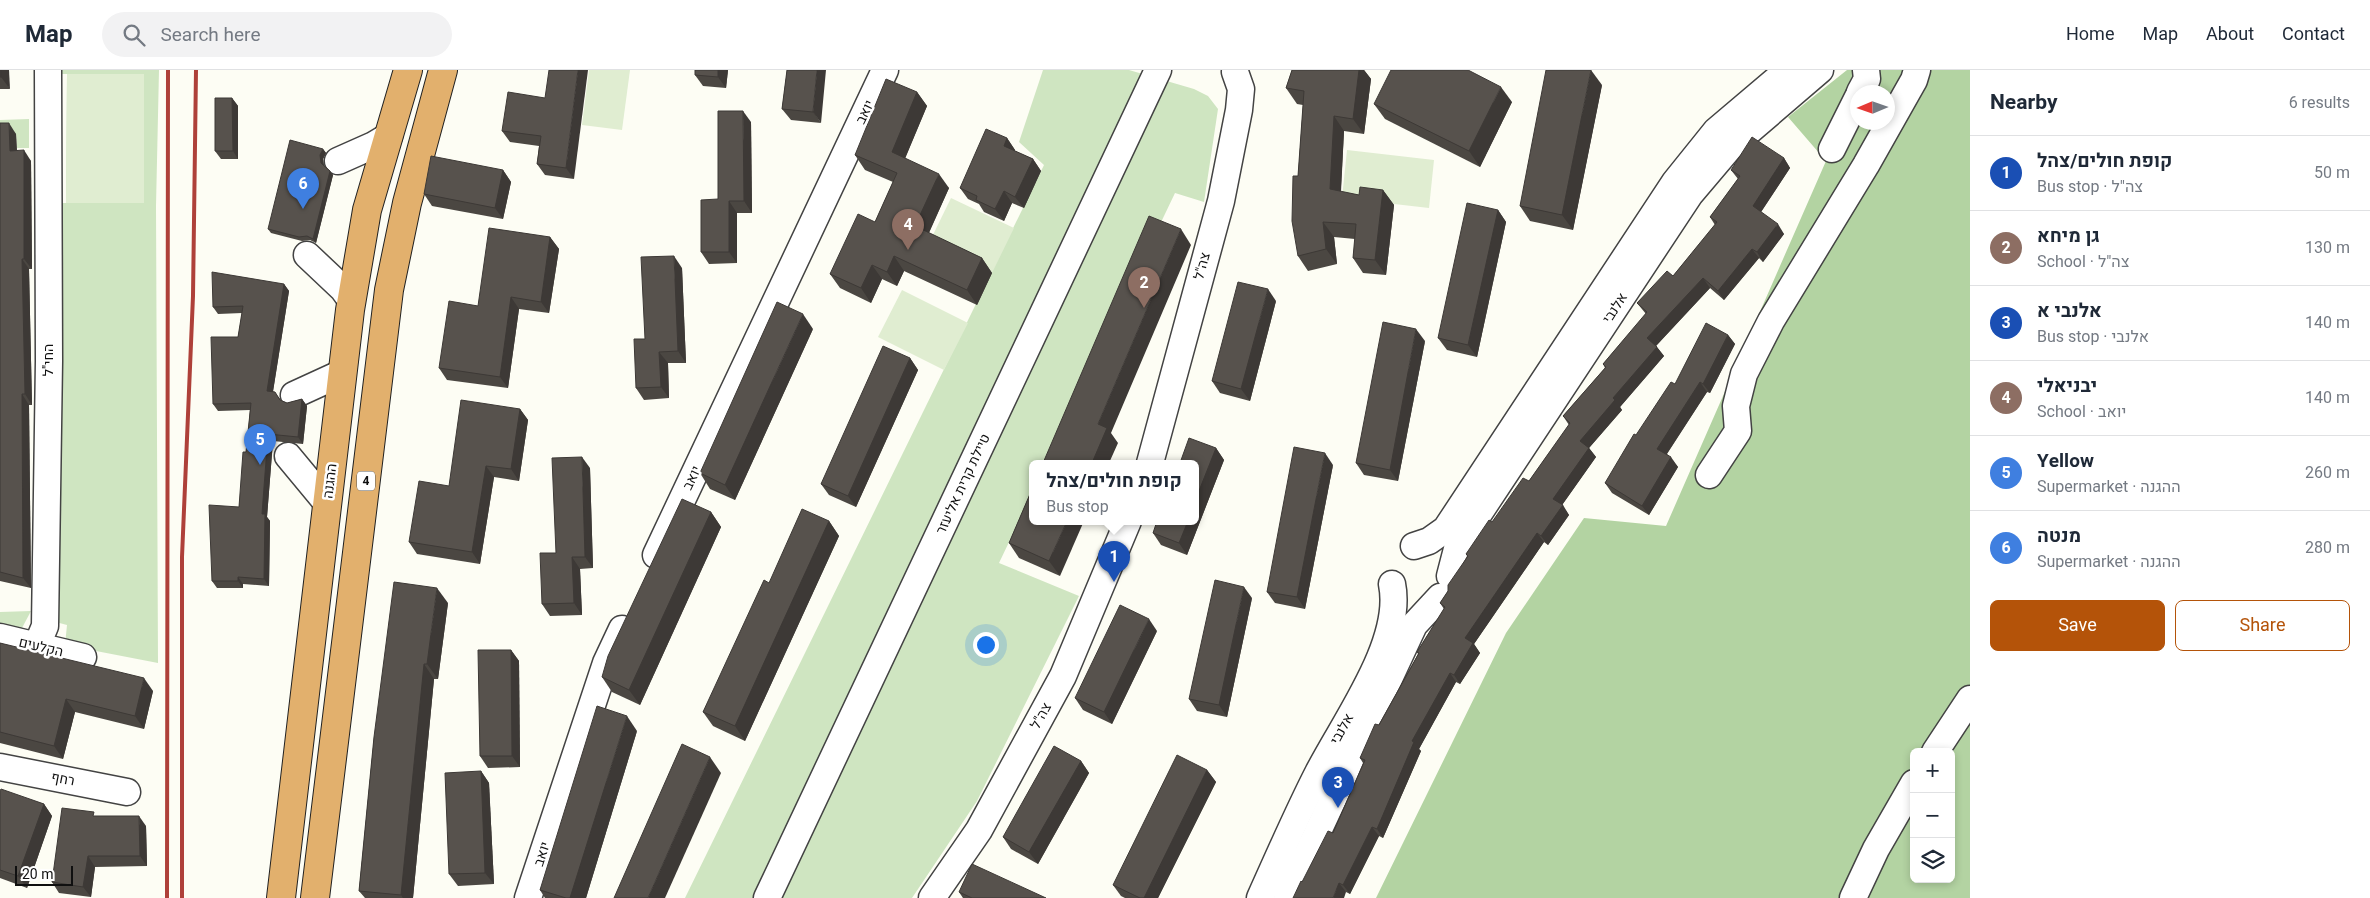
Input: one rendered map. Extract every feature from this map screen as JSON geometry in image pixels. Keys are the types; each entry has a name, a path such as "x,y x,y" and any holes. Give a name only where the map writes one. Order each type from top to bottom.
{"highway":[{"name":"4","path":"315,898 389,290 407,203 444,70"},
{"name":"ההגנה","path":"281,898 351,300 367,210 389,136 400,78"}],"street":[{"name":"החי\"ל","path":"33,645 40,638 45,626 49,361 48,70"},
{"name":"יואב","path":"647,575 885,70"},
{"name":"טיילת קרית אליעזר","path":"767,898 1158,70"},
{"name":"אלנבי","path":"1414,546 1429,541 1446,529 1675,182 1716,132 1788,70"},
{"name":"אלנבי","path":"1287,898 1414,625 1445,586 1458,545 1690,194 1730,148 1820,70"},
{"path":"1864,85 1867,79 1867,70"},
{"path":"1709,475 1738,431 1736,406 1748,367 1771,321 1871,157 1914,80 1917,70"},
{"name":"צה\"ל","path":"1151,460 1221,201 1240,110 1241,89 1232,71"},
{"path":"1832,149 1850,112"},
{"path":"338,161 389,136"},
{"path":"307,255 344,288 351,300"},
{"path":"294,395 342,373"},
{"path":"288,456 327,503"},
{"name":"צה\"ל","path":"932,898 979,830 1063,676 1126,525"},
{"path":"1423,545 1439,552 1449,566 1445,586 1422,605 1413,604 1397,593 1392,584 1391,576 1395,560 1400,554 1414,546 1423,545"},
{"name":"אלנבי","path":"1260,898 1318,773 1378,663 1393,618 1395,595 1392,584"},
{"name":"יואב","path":"528,898 606,664 630,610"},
{"name":"הקלעים","path":"0,637 83,657"},
{"path":"1938,748 1970,699"},
{"name":"רחף","path":"0,767 127,792"},
{"path":"1853,898 1876,850 1910,790"}],"green space":[{"path":"61,70 159,70 156,206 158,663 65,645 67,625 52,621 62,203 66,203 67,74 62,74"},
{"path":"589,70 630,70 622,130 582,125"},
{"path":"1043,70 1129,70 1194,89 1208,96 1218,109 1204,202 1175,193 1047,460 1029,460 1029,500 999,563 1079,596 977,801 912,898 685,898 1044,165 1019,142"},
{"path":"1847,70 1970,70 1970,898 1376,898 1506,633 1584,518 1666,526 1826,161 1788,117"},
{"path":"67,74 144,74 144,203 66,203"},
{"path":"29,119 29,148 17,148 16,134 0,134 0,120"},
{"path":"1347,150 1434,160 1429,208 1342,198"},
{"path":"951,198 1014,228 992,273 929,243"},
{"path":"902,290 968,323 944,370 878,337"},
{"path":"31,611 22,628 0,628 0,612"}],"building":[{"path":"549,70 578,70 566,168 537,164 541,136 502,131 508,92 545,98"},
{"path":"695,70 718,70 718,77 695,75"},
{"path":"787,70 817,70 813,112 782,109"},
{"path":"1292,70 1359,70 1353,119 1334,116 1330,189 1359,195 1360,187 1383,190 1375,260 1353,258 1356,224 1323,222 1326,249 1298,256 1292,221 1293,176 1298,176 1304,91 1286,88"},
{"path":"1391,70 1468,70 1501,87 1469,151 1374,104"},
{"path":"1546,70 1591,70 1562,215 1520,206"},
{"path":"886,79 917,92 892,152 939,174 915,226 982,258 967,290 894,256 887,272 872,265 861,288 830,274 858,214 875,222 897,173 855,155"},
{"path":"215,98 232,98 233,151 215,151"},
{"path":"718,111 743,111 744,201 729,201 729,252 701,252 701,200 718,199"},
{"path":"0,123 9,123 10,151 24,150 24,259 22,259 25,394 22,394 23,578 0,572"},
{"path":"986,129 1007,138 1004,146 1033,159 1015,197 1004,191 995,209 976,200 977,196 960,188"},
{"path":"1752,137 1784,158 1753,206 1778,224 1757,252 1752,249 1718,291 1703,278 1647,338 1657,347 1613,398 1615,400 1580,441 1589,448 1553,499 1563,505 1541,536 1537,533 1465,638 1473,643 1454,675 1450,673 1412,741 1414,742 1377,829 1372,827 1343,885 1339,883 1333,898 1293,898 1328,831 1333,833 1365,760 1360,758 1375,724 1379,725 1419,653 1417,652 1445,607 1440,603 1448,591 1448,585 1468,556 1466,554 1489,520 1492,522 1523,478 1529,481 1570,423 1563,416 1606,367 1603,364 1647,312 1637,303 1667,271 1673,276 1717,222 1710,217 1740,176 1731,170"},
{"path":"290,140 323,149 320,155 321,163 330,171 313,239 307,236 299,237 268,229"},
{"path":"431,156 503,170 495,208 424,194"},
{"path":"1467,203 1498,210 1468,345 1438,338"},
{"path":"1149,216 1181,229 1098,424 1107,428 1093,460 1044,460"},
{"path":"489,228 550,237 541,302 511,297 500,377 439,368 449,301 478,306"},
{"path":"674,256 678,351 659,352 661,387 636,388 634,339 645,339 641,257"},
{"path":"212,272 284,284 267,391 275,392 280,400 287,403 302,399 298,437 268,434 262,514 265,514 264,579 238,577 238,581 212,581 209,505 239,507 243,452 246,452 251,403 213,404 211,337 238,337 243,306 213,307"},
{"path":"1238,282 1268,289 1241,389 1212,381"},
{"path":"777,302 803,314 725,485 700,473"},
{"path":"1383,322 1416,329 1390,470 1356,463"},
{"path":"1706,323 1728,335 1703,384 1700,382 1657,449 1671,457 1642,506 1605,483 1634,434 1636,435 1671,382 1675,384"},
{"path":"883,346 910,358 848,496 821,484"},
{"path":"461,400 520,409 511,469 486,466 472,552 409,542 419,481 449,486"},
{"path":"1189,438 1216,448 1199,491 1199,460 1181,460"},
{"path":"1294,447 1325,453 1297,597 1267,592"},
{"path":"582,457 585,557 572,557 574,603 542,604 540,553 556,553 552,458"},
{"path":"1029,496 1029,525 1065,525 1049,561 1009,543"},
{"path":"682,499 711,512 629,690 602,677 608,656"},
{"path":"802,509 829,521 735,726 703,712 764,580 769,583"},
{"path":"1156,525 1186,525 1179,543 1153,533"},
{"path":"1215,580 1244,587 1219,705 1189,699"},
{"path":"394,582 437,588 427,664 424,664 401,895 359,891 374,737"},
{"path":"1120,605 1149,619 1104,712 1075,698"},
{"path":"0,643 144,678 135,716 66,699 54,746 0,732"},
{"path":"478,650 511,650 512,756 480,756"},
{"path":"597,706 627,716 570,898 566,898 540,890"},
{"path":"682,744 710,757 648,898 614,898"},
{"path":"1054,746 1081,761 1029,852 1003,837"},
{"path":"1177,755 1207,770 1144,898 1140,898 1113,885"},
{"path":"481,771 485,873 449,874 445,773"},
{"path":"1,789 44,804 18,876 0,870"},
{"path":"62,808 94,812 93,816 139,816 140,856 88,856 83,887 52,882"},
{"path":"972,864 1046,898 972,898 959,892"}],"railway":[{"path":"167,898 168,70"},
{"path":"182,898 182,557 193,296 196,70"}],"place":[{"name":"מנטה","path":"303,209"},
{"name":"יבניאלי","path":"908,250"},
{"name":"גן מיחא","path":"1144,308"},
{"name":"Yellow","path":"260,465"},
{"name":"קופת חולים/צהל","path":"1114,582"},
{"name":"אלנבי א","path":"1338,808"}]}
